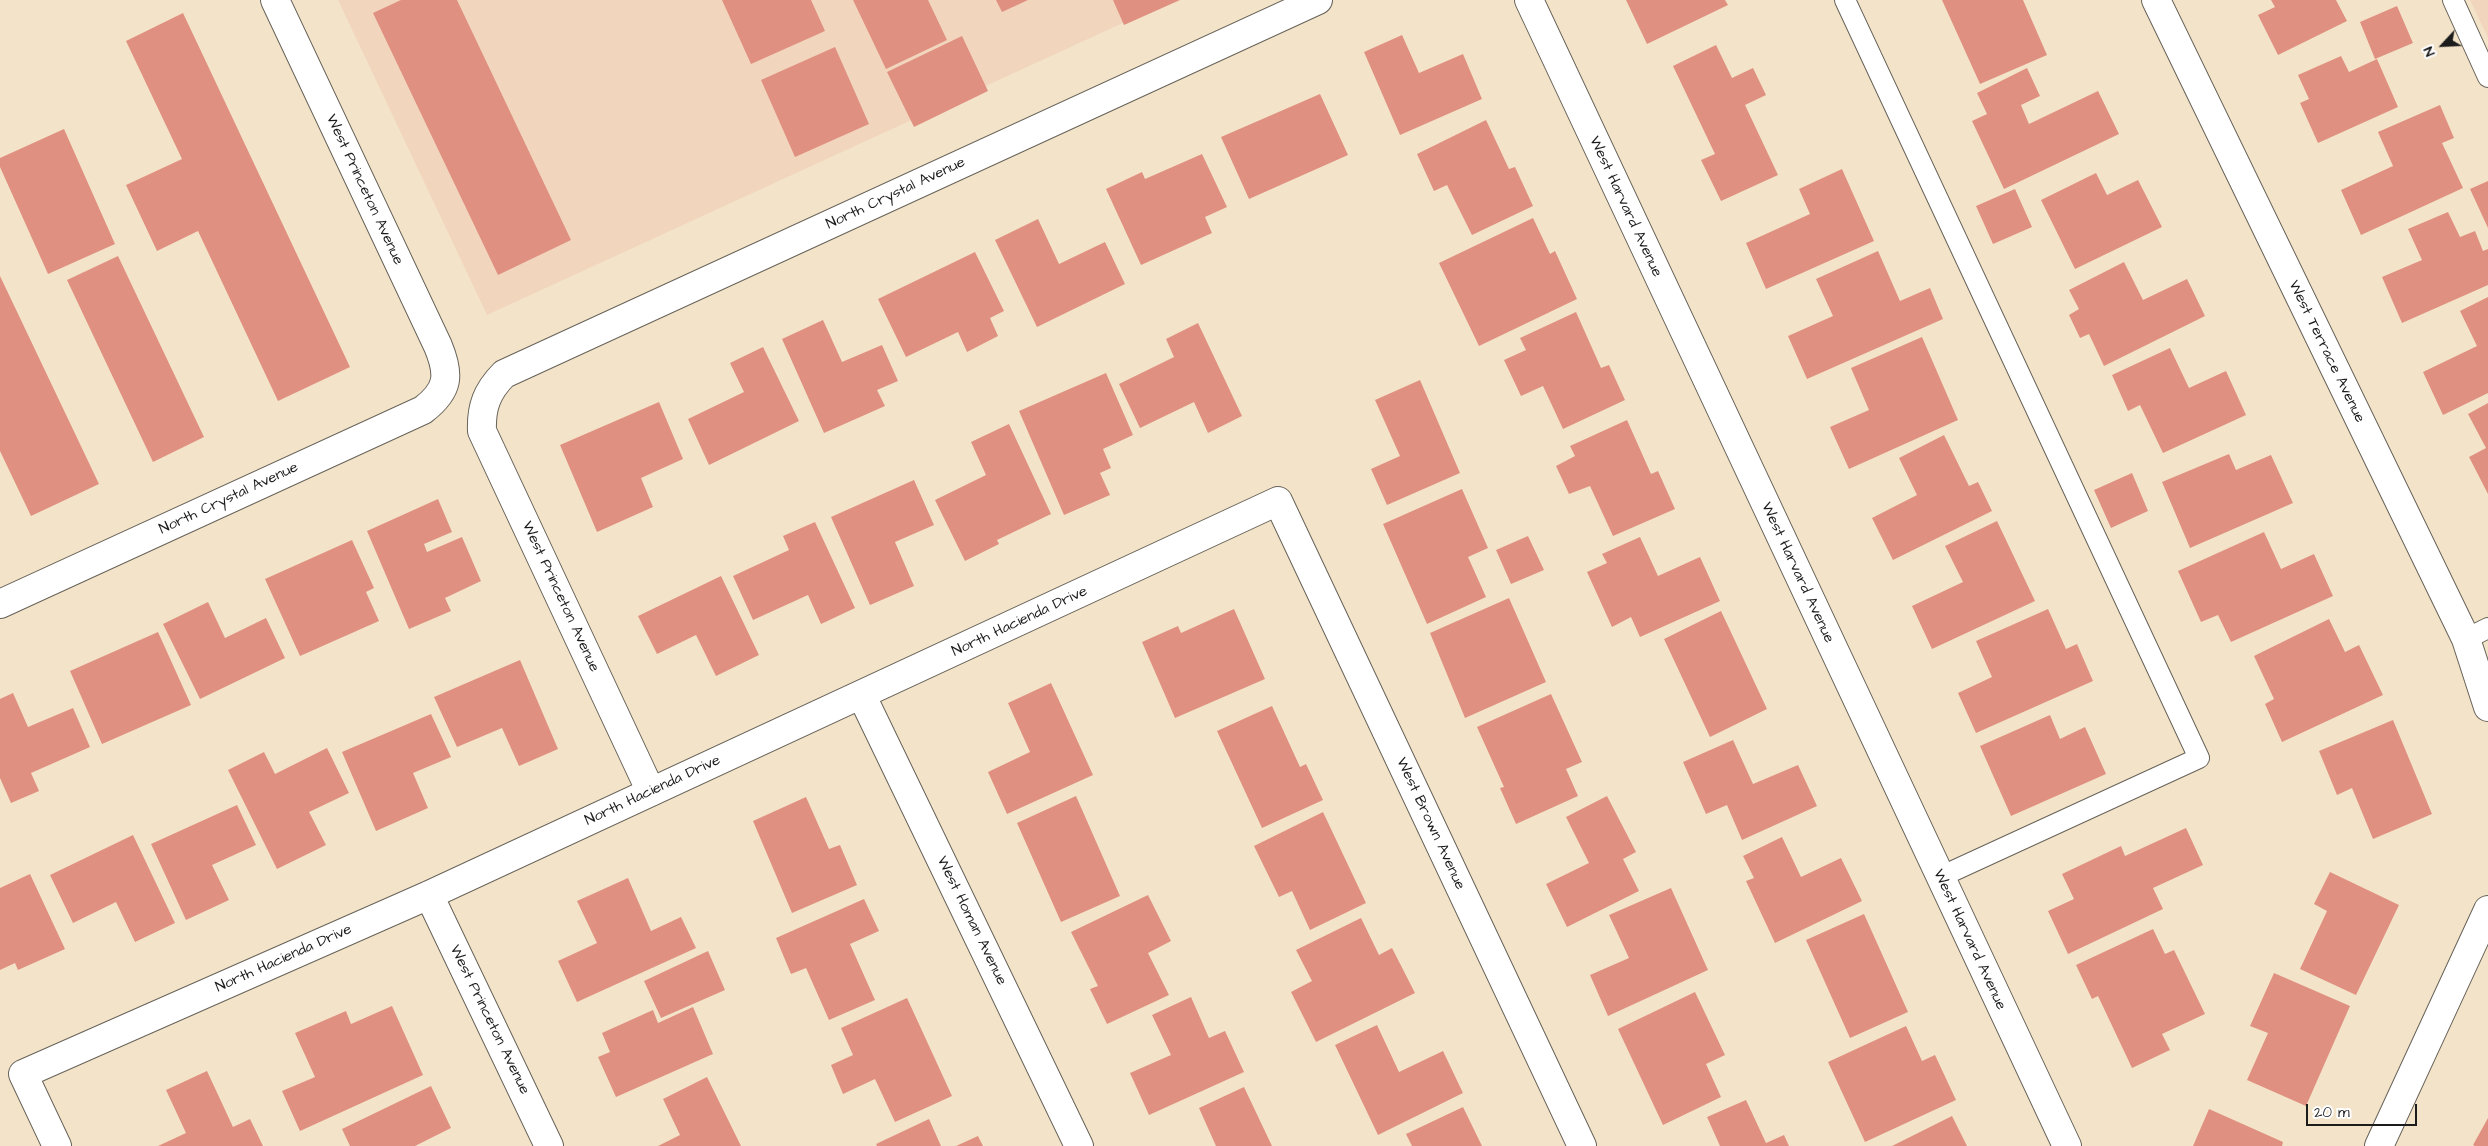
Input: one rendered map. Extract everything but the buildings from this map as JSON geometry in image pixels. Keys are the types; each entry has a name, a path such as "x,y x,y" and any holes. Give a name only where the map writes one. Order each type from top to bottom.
{"street":[{"name":"West Princeton Avenue","path":"275,0 438,346 446,366 445,382"},
{"name":"North Crystal Avenue","path":"485,400 491,387 504,374 1318,0"},
{"name":"West Harvard Avenue","path":"1528,0 2067,1146"},
{"name":"West Terrace Avenue","path":"2156,0 2477,634 2488,707"},
{"name":"North Crystal Avenue","path":"0,604 423,410 439,398 445,382"},
{"name":"West Princeton Avenue","path":"485,400 481,414 482,431 651,792"},
{"name":"North Hacienda Drive","path":"57,1146 24,1074 430,895 862,696 1278,501"},
{"name":"West Brown Avenue","path":"1278,501 1582,1146"},
{"name":"West Homan Avenue","path":"862,696 1079,1146"},
{"name":"West Princeton Avenue","path":"430,895 549,1146"},
{"path":"2379,1146 2488,910"}],"lane":[{"path":"1845,0 2199,758 1940,878"},
{"path":"2453,0 2488,77"}],"shaded area":[{"path":"338,0 1173,0 487,315"},
{"path":"2470,0 2488,0 2488,38"}]}
